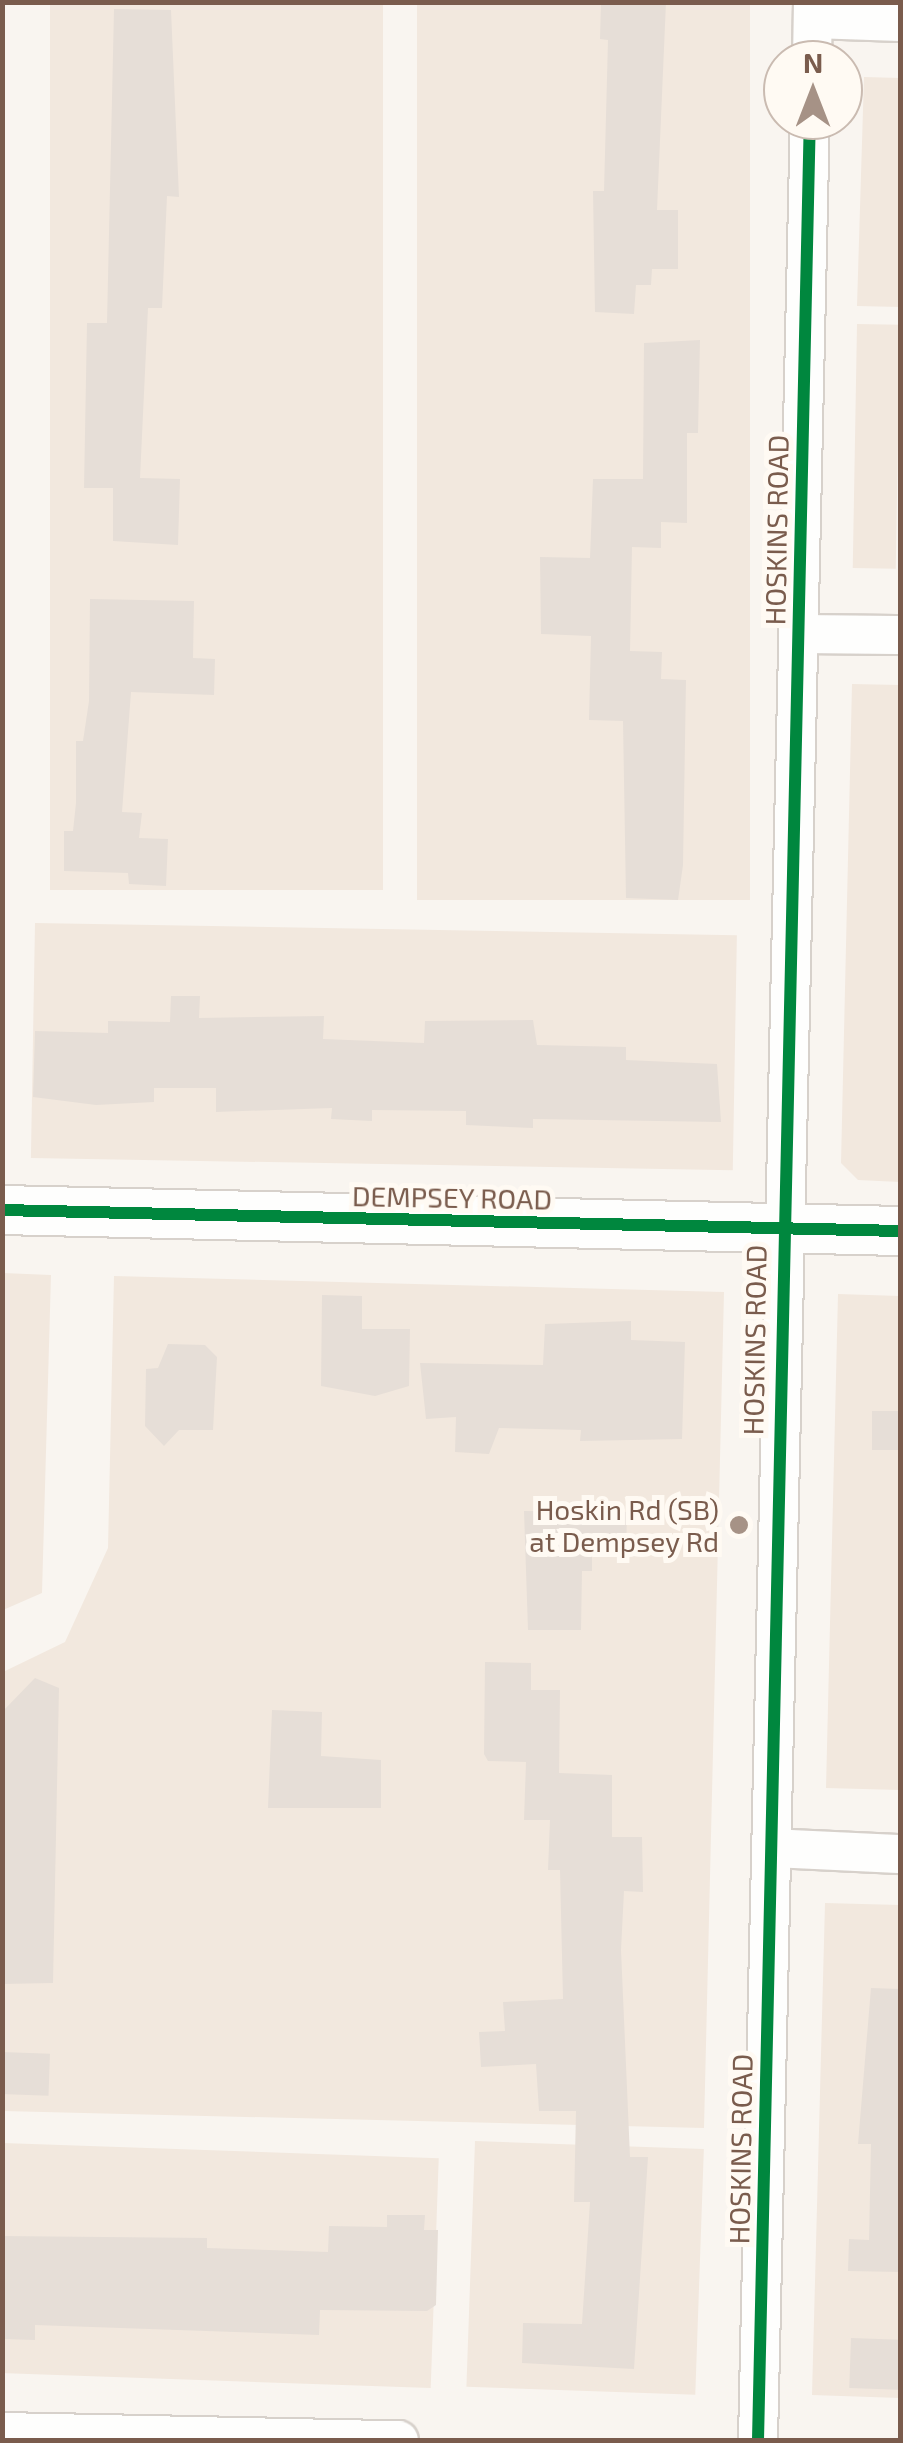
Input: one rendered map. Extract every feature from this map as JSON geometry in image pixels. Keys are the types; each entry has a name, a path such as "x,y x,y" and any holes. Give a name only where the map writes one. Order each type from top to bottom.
{"street":[{"path":"812,40 813,10 900,22"},
{"name":"HOSKINS ROAD","path":"758,2440 781,1228 810,140"},
{"path":"799,634 900,635"},
{"name":"DEMPSEY ROAD","path":"2,1210 900,1231"},
{"path":"772,1848 900,1854"},
{"path":"2,2432 399,2440"}],"shaded area":[{"path":"50,3 383,3 383,890 50,890"},
{"path":"417,3 750,3 750,900 417,900"},
{"path":"864,77 900,78 900,307 857,306"},
{"path":"857,324 900,325 896,569 853,568"},
{"path":"852,684 900,685 900,1182 858,1180 841,1163"},
{"path":"35,923 737,935 733,1170 31,1158"},
{"path":"3,1273 51,1275 42,1593 3,1610"},
{"path":"114,1276 724,1292 704,2128 3,2111 3,1672 65,1642 108,1548"},
{"path":"838,1294 900,1296 900,1790 826,1788"},
{"path":"825,1903 900,1905 900,2398 812,2395"},
{"path":"475,2141 704,2149 695,2395 466,2387"},
{"path":"3,2143 439,2158 431,2388 2,2373"}],"building":[{"path":"601,2 666,2 657,210 678,210 678,269 652,269 651,285 636,285 634,314 595,312 593,191 604,191 608,40 600,39"},
{"path":"114,9 171,10 179,197 167,196 162,308 148,308 140,478 180,479 178,545 113,541 113,488 84,488 87,323 107,323"},
{"path":"700,340 698,433 687,433 687,523 661,522 661,548 632,547 630,651 662,652 661,679 686,680 683,865 678,900 626,898 623,721 589,720 591,636 541,634 540,557 590,558 593,479 643,479 644,343"},
{"path":"90,599 194,601 193,658 215,659 214,695 131,692 122,812 142,813 139,838 168,839 166,886 129,884 128,873 64,871 64,831 73,831 76,803 76,741 83,741 89,701"},
{"path":"171,996 200,996 199,1018 324,1016 323,1039 424,1043 425,1021 533,1020 537,1045 626,1047 626,1060 717,1064 721,1122 533,1119 533,1128 466,1125 466,1111 372,1110 372,1121 331,1119 332,1108 216,1112 216,1088 154,1088 154,1102 96,1105 33,1097 35,1031 108,1033 108,1021 170,1022"},
{"path":"322,1295 362,1296 362,1329 410,1329 409,1386 375,1396 321,1386"},
{"path":"631,1321 631,1340 685,1342 682,1439 580,1441 581,1430 499,1428 489,1454 455,1452 456,1417 426,1419 420,1363 543,1365 545,1324"},
{"path":"168,1344 205,1345 217,1357 213,1430 179,1430 164,1446 145,1426 146,1369 158,1368"},
{"path":"872,1411 900,1411 900,1450 872,1450"},
{"path":"524,1511 627,1512 626,1555 592,1555 592,1571 582,1571 581,1630 528,1630"},
{"path":"485,1662 531,1663 531,1690 560,1690 559,1773 612,1775 612,1837 642,1837 643,1892 624,1891 621,1950 630,2157 648,2157 634,2369 522,2363 523,2323 582,2324 590,2202 574,2202 576,2111 539,2111 536,2064 481,2067 479,2032 505,2031 503,2002 563,1999 560,1870 548,1870 550,1820 524,1820 526,1762 488,1761 484,1754"},
{"path":"35,1678 59,1688 53,1983 2,1984 2,1712"},
{"path":"272,1710 322,1712 321,1756 381,1760 381,1808 268,1808"},
{"path":"871,1988 900,1989 900,2272 848,2271 849,2239 869,2240 871,2144 858,2144"},
{"path":"2,2052 50,2054 49,2096 2,2094"},
{"path":"387,2215 425,2215 424,2230 438,2230 436,2305 427,2311 320,2310 319,2335 35,2325 35,2340 2,2339 2,2236 207,2238 207,2248 328,2252 329,2226 387,2227"},
{"path":"851,2338 900,2340 898,2390 849,2388"}],"cycle path":[{"path":"758,2440 810,140"},
{"path":"2,1210 900,1231"}],"place":[{"name":"Hoskin Rd (SB) at Dempsey Rd","path":"739,1525"}]}
